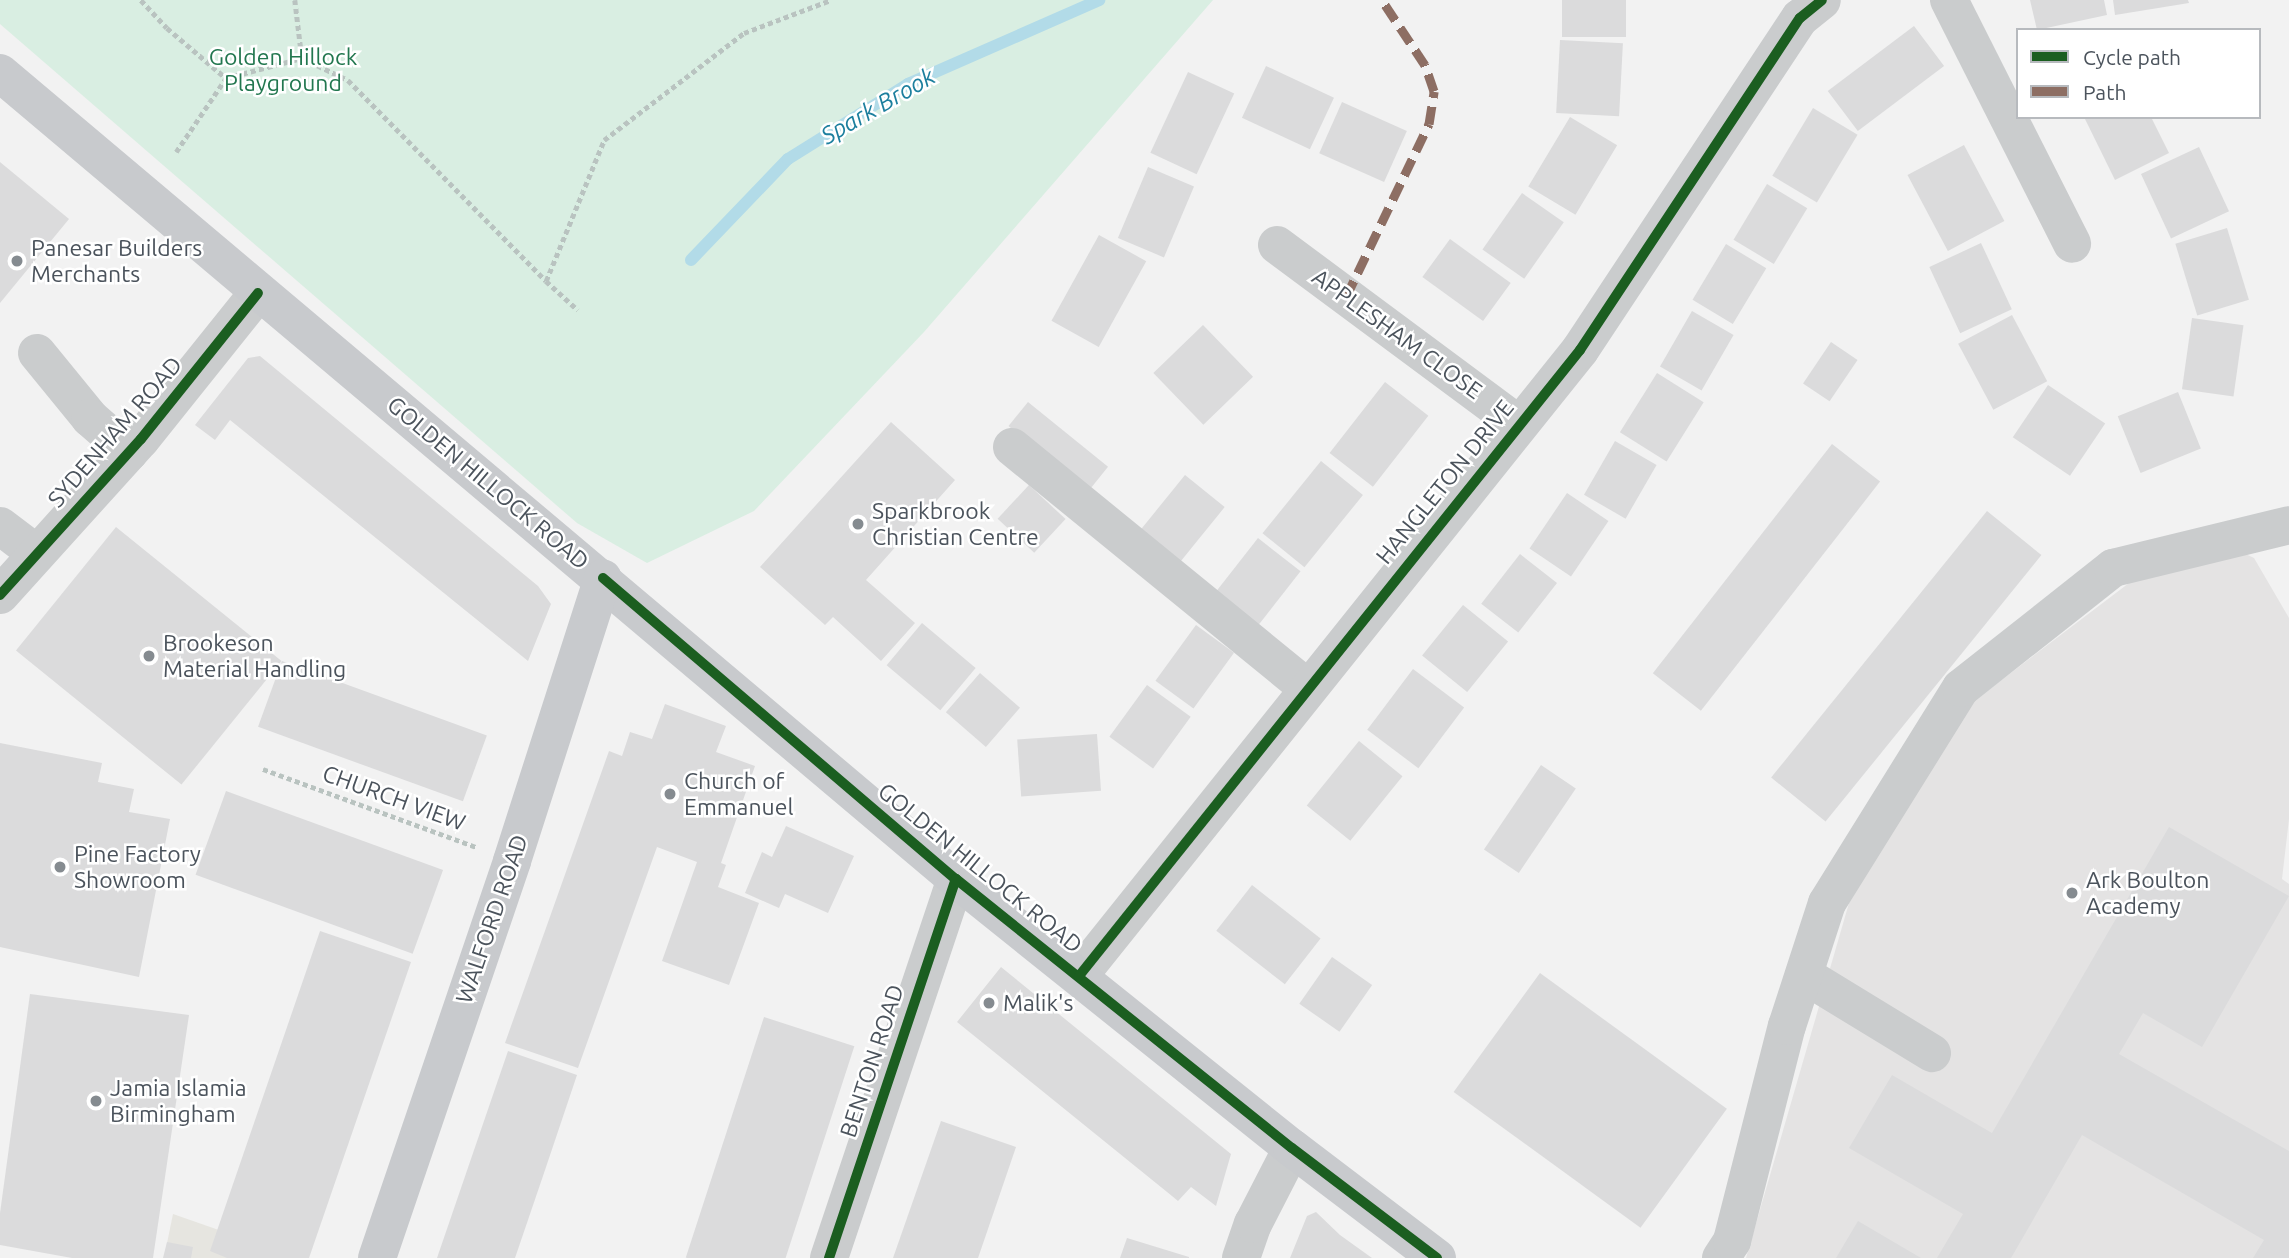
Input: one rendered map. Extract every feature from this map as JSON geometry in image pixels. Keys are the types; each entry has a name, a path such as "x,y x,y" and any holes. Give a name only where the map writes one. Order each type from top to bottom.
{"main road":[{"name":"GOLDEN HILLOCK ROAD","path":"0,73 258,293 603,578 956,879 1292,1147 1437,1258"},
{"name":"WALFORD ROAD","path":"377,1258 512,861 603,578"}],"street":[{"name":"HANGLETON DRIVE","path":"1079,976 1518,424 1580,350 1800,18 1822,0"},
{"path":"1949,0 2072,244"},
{"name":"APPLESHAM CLOSE","path":"1277,245 1518,424"},
{"name":"SYDENHAM ROAD","path":"0,595 129,452 258,293"},
{"path":"37,354 90,418 129,452"},
{"path":"1012,447 1308,688"},
{"path":"0,526 37,554"},
{"path":"1721,1258 1732,1241 1787,1026 1827,903 1961,688 2113,568 2289,526"},
{"name":"BENTON ROAD","path":"828,1258 956,879"},
{"path":"1804,975 1932,1054"},
{"path":"1241,1258 1253,1224 1292,1147"}],"path":[{"path":"141,0 167,28 226,78"},
{"path":"295,0 302,58"},
{"path":"546,281 604,140 744,33 831,0"},
{"path":"176,152 226,78 302,58 348,79 546,281 578,310"}],"shaded area":[{"name":"Ark Boulton Academy","path":"2233,548 2254,558 2289,618 2289,819 2282,879 2289,884 2289,1258 1746,1258 1849,903 1970,704 2133,580"},
{"path":"173,1214 299,1258 164,1258"}],"green space":[{"name":"Golden Hillock Playground","path":"0,0 1213,0 924,332 754,511 647,563 577,523 0,24"}],"building":[{"path":"1562,0 1626,0 1626,37 1562,37"},
{"path":"2030,0 2104,0 2107,15 2037,28"},
{"path":"2113,0 2188,0 2189,3 2115,15"},
{"path":"1914,26 1944,66 1858,131 1828,91"},
{"path":"1560,40 1623,43 1619,116 1556,113"},
{"path":"1266,66 1334,98 1310,149 1242,118"},
{"path":"1188,72 1234,94 1197,174 1150,153"},
{"path":"1342,102 1407,131 1384,182 1319,153"},
{"path":"1813,108 1858,135 1817,202 1772,176"},
{"path":"1570,117 1617,145 1575,215 1528,186"},
{"path":"2085,119 2152,119 2169,153 2115,180"},
{"path":"1964,145 2004,221 1948,251 1907,175"},
{"path":"2199,147 2229,211 2171,238 2141,174"},
{"name":"Panesar Builders Merchants","path":"0,162 69,219 0,303"},
{"path":"1148,167 1194,187 1164,257 1118,238"},
{"path":"1767,184 1807,208 1774,264 1734,240"},
{"path":"1522,193 1564,222 1524,279 1482,250"},
{"path":"2227,228 2249,300 2197,316 2175,244"},
{"path":"1099,235 1146,261 1099,347 1051,321"},
{"path":"1450,239 1511,283 1483,321 1422,277"},
{"path":"1981,243 2012,309 1960,333 1929,267"},
{"path":"1726,244 1766,268 1733,324 1693,300"},
{"path":"1692,311 1734,335 1702,390 1660,366"},
{"path":"2012,315 2047,381 1993,410 1958,344"},
{"path":"2192,318 2243,325 2233,397 2182,389"},
{"path":"1203,325 1253,377 1203,425 1153,373"},
{"path":"1831,342 1858,360 1830,401 1803,383"},
{"path":"260,356 538,586 551,604 528,661 230,420 215,440 195,425 248,358"},
{"path":"1657,373 1704,402 1667,462 1620,432"},
{"path":"1385,382 1428,416 1373,487 1330,453"},
{"path":"2048,385 2105,424 2070,476 2013,437"},
{"path":"2178,392 2201,449 2141,473 2118,416"},
{"path":"1028,402 1108,467 1089,491 1008,426"},
{"name":"Sparkbrook Christian Centre","path":"891,422 955,480 866,580 915,623 881,661 833,617 825,625 760,567"},
{"path":"1615,441 1657,465 1626,519 1584,495"},
{"path":"1832,444 1880,482 1701,711 1653,673"},
{"path":"1321,461 1363,495 1304,567 1262,533"},
{"path":"1185,475 1225,507 1173,571 1133,539"},
{"path":"1029,485 1066,519 1034,553 998,519"},
{"path":"1567,493 1608,521 1571,577 1530,549"},
{"path":"1987,511 2041,555 1826,822 1771,778"},
{"name":"Brookeson Material Handling","path":"116,527 282,661 181,785 16,651"},
{"path":"1258,538 1301,571 1250,636 1208,603"},
{"path":"1520,554 1557,583 1518,633 1481,604"},
{"path":"1463,605 1508,642 1467,692 1422,656"},
{"path":"922,623 976,668 940,710 887,665"},
{"path":"1196,625 1234,653 1193,708 1155,681"},
{"path":"282,661 487,736 463,801 258,727"},
{"path":"1413,669 1464,708 1418,768 1367,730"},
{"path":"980,673 1020,708 986,747 946,712"},
{"path":"1147,685 1191,717 1153,769 1109,737"},
{"path":"665,704 726,726 716,752 755,766 721,863 726,865 718,887 759,903 729,985 662,961 697,862 657,847 578,1068 505,1043 609,751 622,756 630,732 652,739"},
{"path":"1097,734 1101,791 1021,796 1017,740"},
{"path":"1359,741 1403,776 1350,841 1307,806"},
{"path":"0,743 102,763 98,782 134,789 129,812 170,819 139,977 0,947"},
{"path":"1541,765 1576,788 1519,873 1484,850"},
{"path":"226,791 443,870 413,954 196,875"},
{"path":"786,826 854,856 828,913 785,894 779,908 745,893 762,852 772,857"},
{"path":"2169,827 2289,896 2202,1047 2143,1013 2119,1054 2289,1151 2289,1258 2253,1258 2264,1240 2082,1135 2011,1258 1937,1258 1963,1214 1849,1148 1892,1075 1992,1133"},
{"path":"1252,885 1321,939 1285,984 1216,931"},
{"path":"320,931 411,962 309,1258 227,1258 210,1251"},
{"path":"1332,957 1372,985 1339,1032 1299,1004"},
{"path":"1001,967 1231,1154 1216,1206 1191,1187 1178,1201 957,1022"},
{"path":"1540,973 1727,1109 1640,1228 1454,1092"},
{"name":"Jamia Islamia Birmingham","path":"30,994 189,1015 153,1258 72,1258 0,1245 0,1213"},
{"path":"764,1017 854,1046 786,1258 686,1258"},
{"path":"508,1051 577,1075 515,1258 437,1258"},
{"path":"941,1121 1016,1147 978,1258 893,1258"},
{"path":"1316,1212 1340,1235 1372,1258 1290,1258 1307,1216"},
{"path":"1858,1221 1921,1258 1836,1258"},
{"path":"1127,1238 1189,1257 1189,1258 1120,1258"},
{"path":"167,1242 193,1247 191,1258 163,1258"}],"waterway":[{"name":"Spark Brook","path":"691,260 788,159 908,84 1099,0"}],"marked path":[{"path":"1346,297 1429,124 1434,91 1425,65 1382,0"}],"cycle path":[{"path":"1079,976 1580,350 1800,18 1822,0"},
{"path":"0,595 141,439 258,293"},
{"path":"603,578 956,879 1292,1148 1437,1258"},
{"path":"829,1258 956,879"}],"place":[{"name":"Panesar Builders Merchants","path":"17,261"},
{"name":"Sparkbrook Christian Centre","path":"858,524"},
{"name":"Brookeson Material Handling","path":"149,656"},
{"name":"Church of Emmanuel","path":"670,794"},
{"name":"Pine Factory Showroom","path":"60,867"},
{"name":"Ark Boulton Academy","path":"2072,893"},
{"name":"Malik's","path":"989,1003"},
{"name":"Jamia Islamia Birmingham","path":"96,1101"}]}
